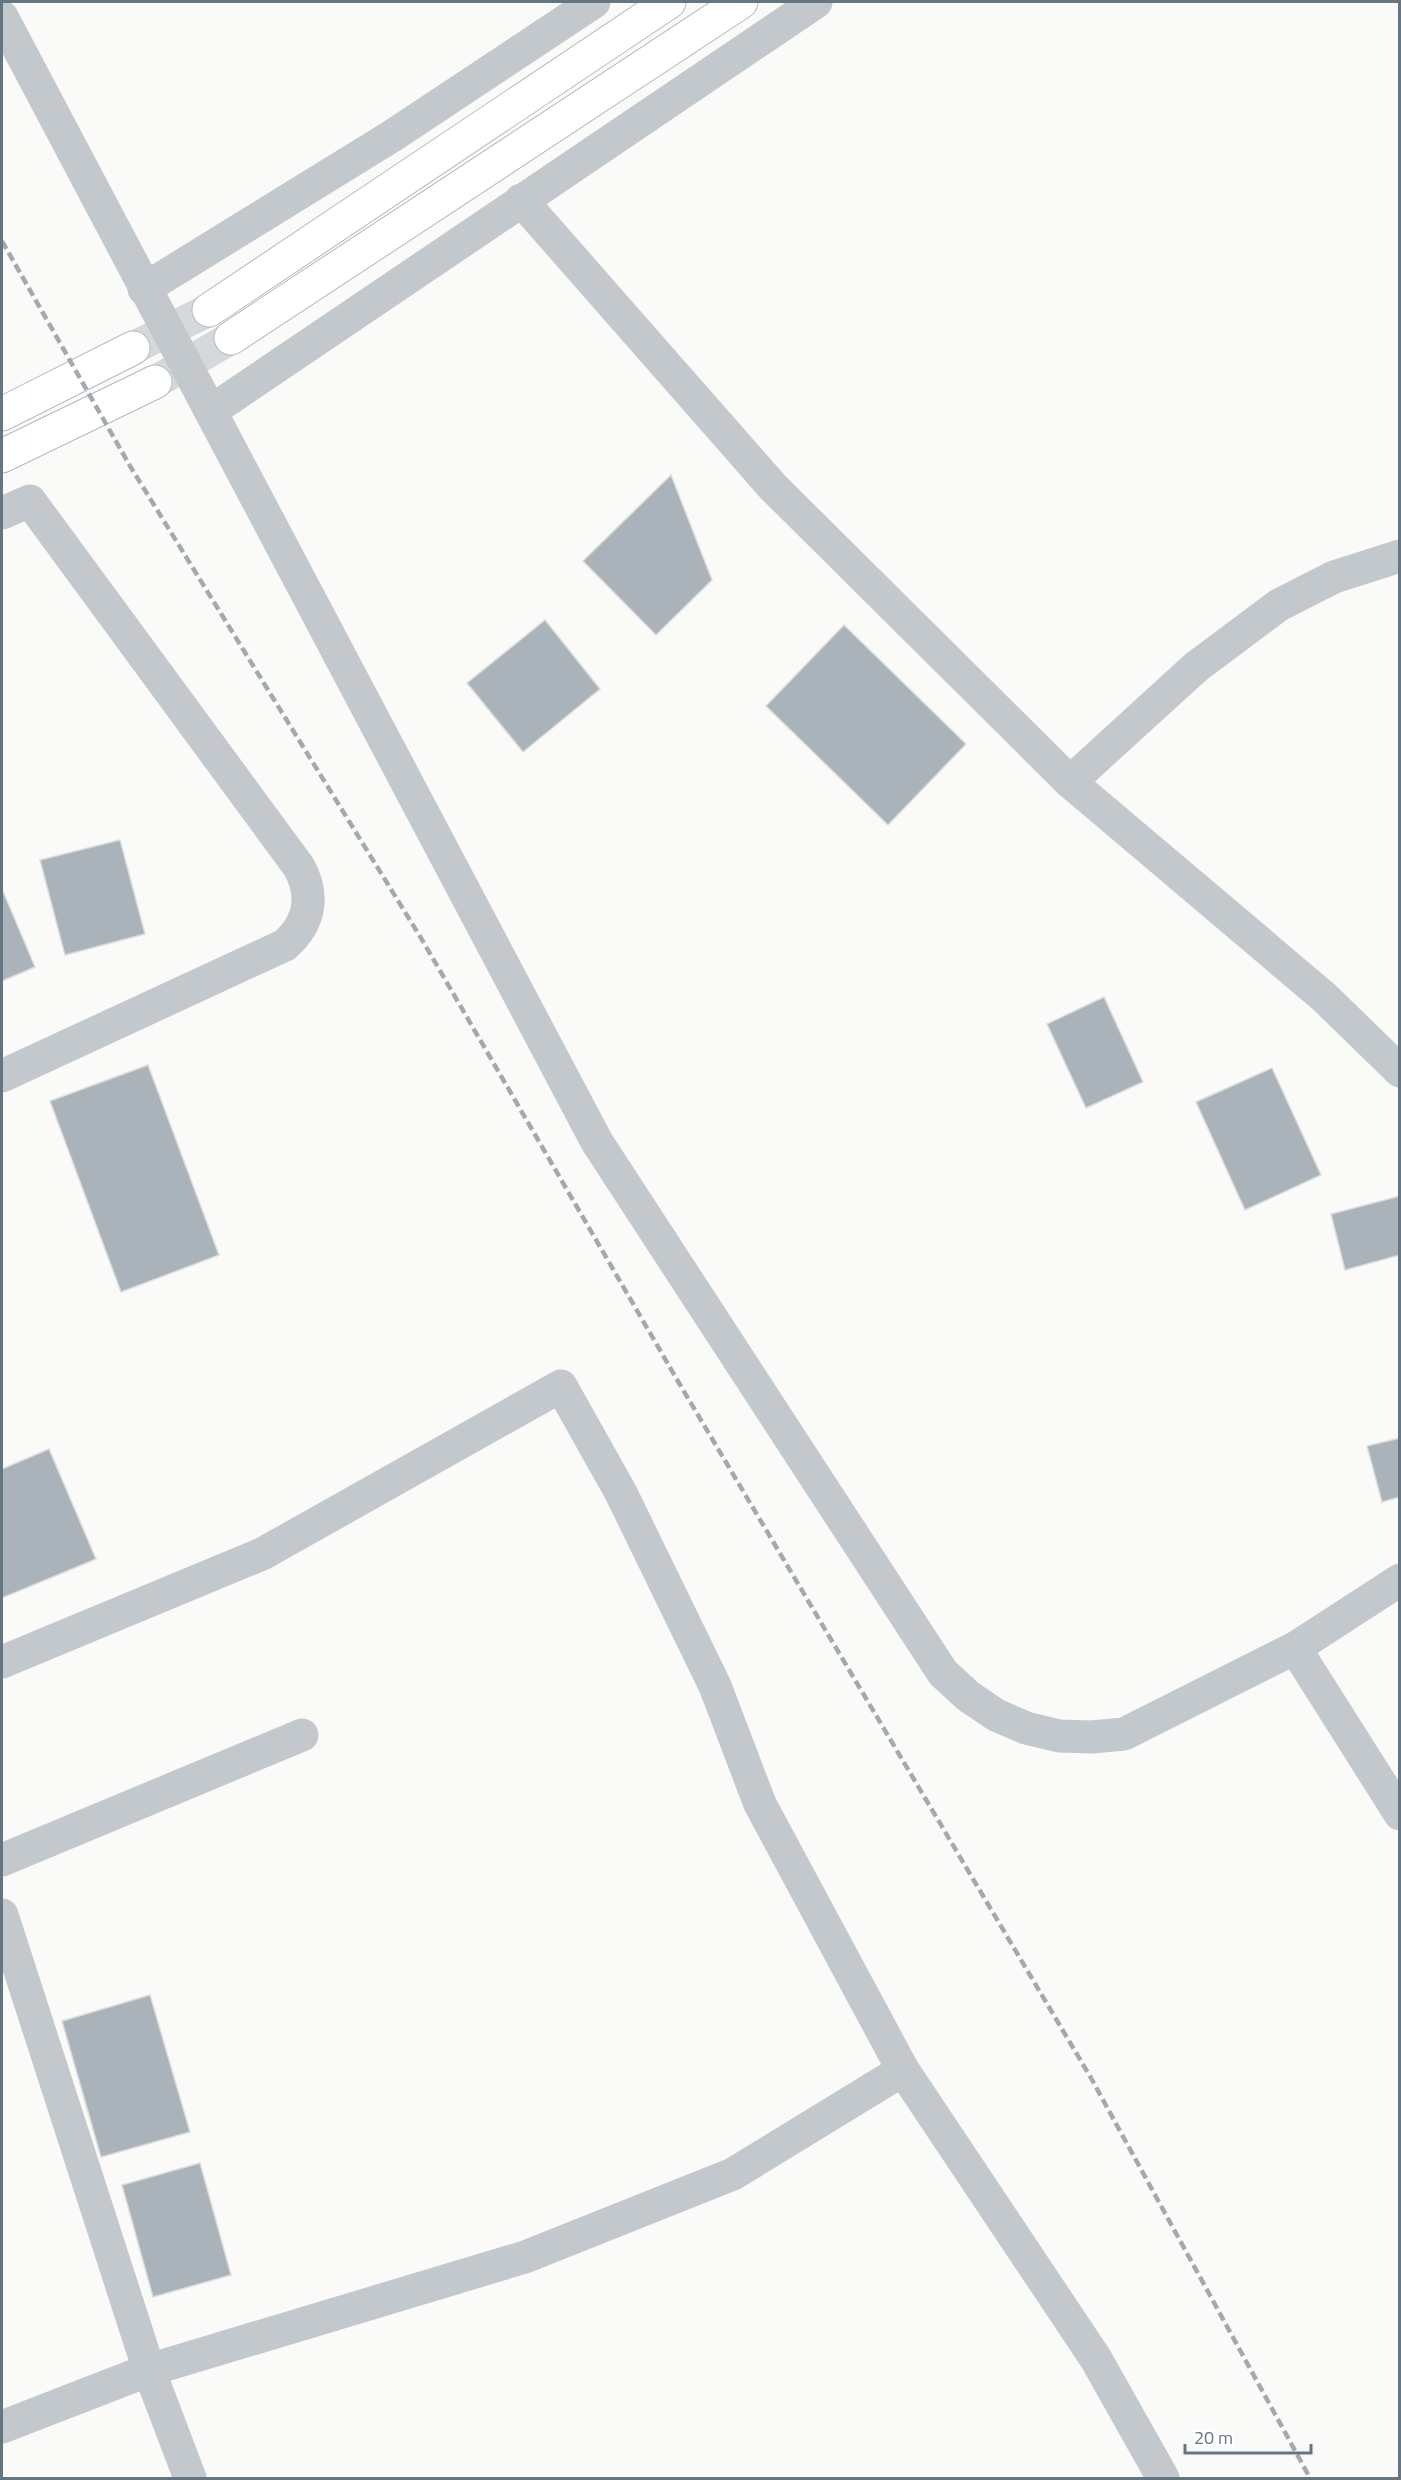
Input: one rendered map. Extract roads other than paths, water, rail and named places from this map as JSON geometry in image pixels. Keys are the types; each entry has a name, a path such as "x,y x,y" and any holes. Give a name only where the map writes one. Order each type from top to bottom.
{"main road":[{"path":"209,310 669,2"},
{"path":"231,338 741,2"},
{"path":"2,414 133,348"},
{"path":"2,456 155,382"}],"street":[{"path":"144,289 392,136 594,2"},
{"path":"211,411 816,2"},
{"path":"2,17 597,1142 944,1673 968,1696 1026,1728 1059,1736 1092,1737 1124,1734 1295,1648 1400,1580"},
{"path":"521,200 773,487 1070,782 1324,997 1400,1071"},
{"path":"2,513 30,501 299,867 306,881 309,896 308,912 303,925 285,945 2,1076"},
{"path":"1070,782 1196,667 1279,605 1334,577 1400,556"},
{"path":"2,1662 262,1554 561,1386 621,1493 715,1686 760,1804 903,2070 1096,2359 1163,2478"},
{"path":"1295,1648 1400,1814"},
{"path":"2,1860 302,1735"},
{"path":"2,1915 149,2370 189,2478"},
{"path":"2,2427 149,2370 525,2257 558,2244 733,2174 903,2070"}],"tunnel":[{"path":"133,348 209,310"},
{"path":"155,382 231,338"}],"railway":[{"path":"2,241 130,466 421,938 679,1383 1091,2078 1310,2478"}]}
